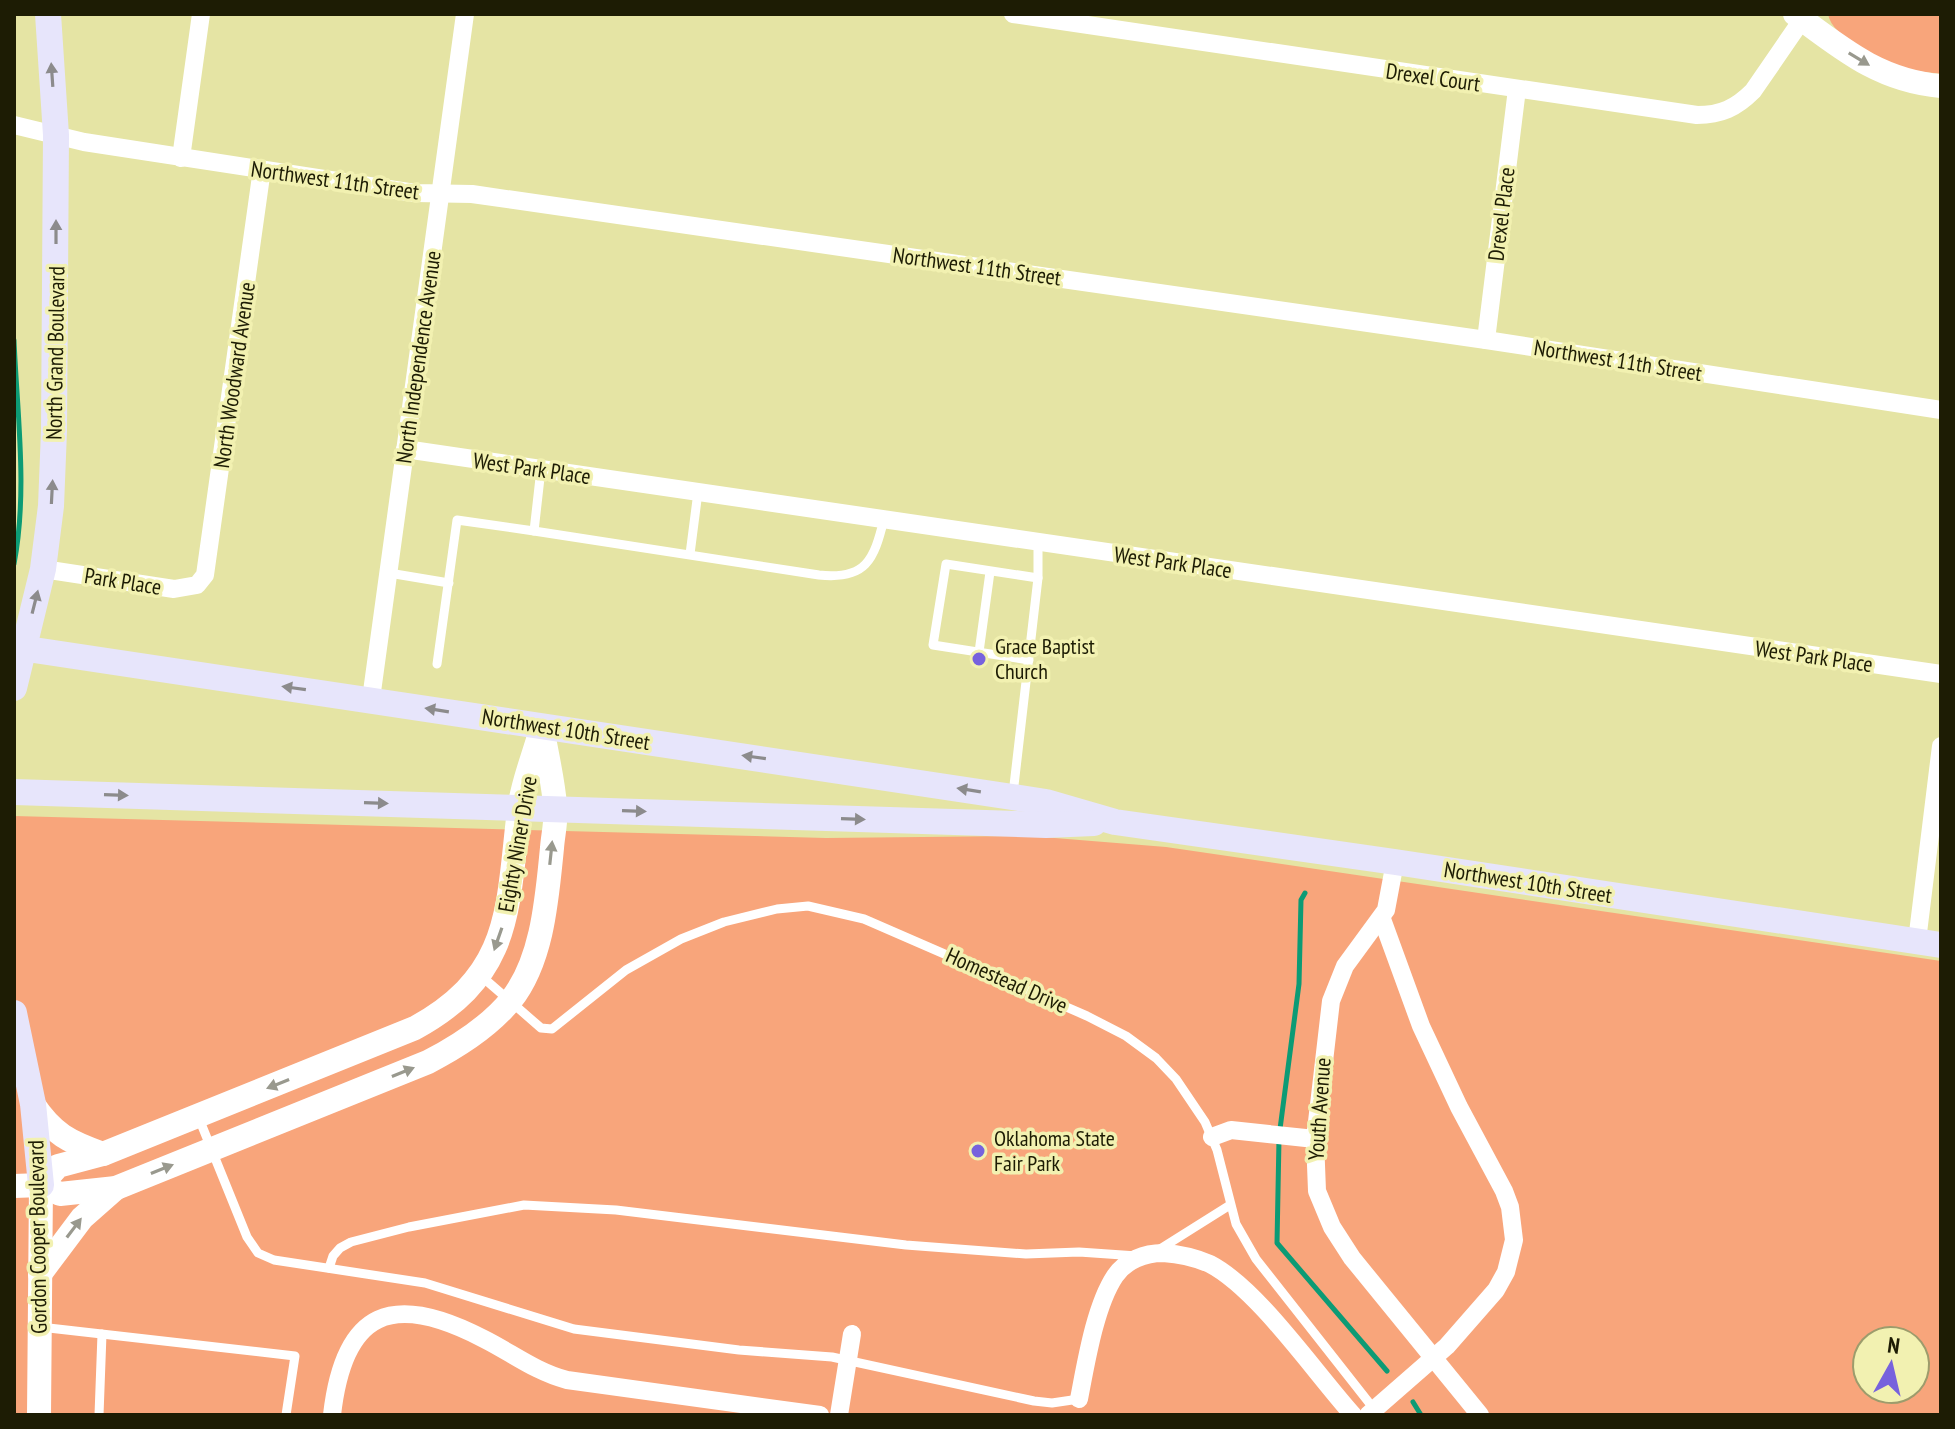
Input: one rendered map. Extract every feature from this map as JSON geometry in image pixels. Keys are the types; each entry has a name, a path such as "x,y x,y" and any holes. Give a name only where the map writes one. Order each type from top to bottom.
{"main road":[{"name":"North Grand Boulevard","path":"14,688 43,569 51,506 56,135 48,14"},
{"name":"Northwest 10th Street","path":"14,647 1046,802 1115,822 1929,943"},
{"name":"Northwest 10th Street","path":"26,792 1046,825 1115,822"},
{"name":"Gordon Cooper Boulevard","path":"14,1013 33,1104 41,1185"}],"street":[{"path":"181,158 201,14"},
{"name":"North Independence Avenue","path":"371,699 465,14"},
{"name":"Drexel Court","path":"1013,14 1697,115 1723,113 1753,91 1801,16"},
{"path":"1801,16 1862,62 1894,78 1941,86"},
{"name":"Drexel Place","path":"1486,340 1517,89"},
{"name":"Northwest 11th Street","path":"18,126 181,158 415,193 472,194 1486,340 1941,410"},
{"name":"North Woodward Avenue","path":"202,580 209,557 262,169"},
{"name":"West Park Place","path":"405,449 1941,674"},
{"name":"Park Place","path":"43,569 174,589 197,585 202,580"},
{"name":"Eighty Niner Drive","path":"41,1185 58,1166 103,1154 415,1028 443,1013 468,991 488,964 503,923 519,807 542,726"},
{"name":"Eighty Niner Drive","path":"14,1186 41,1185 60,1194 116,1188 428,1062 478,1031 520,987 535,953 548,882 556,808 542,726"},
{"path":"1929,943 1941,746"},
{"name":"Youth Avenue","path":"1395,862 1389,901 1382,919 1345,966 1331,1001 1315,1139 1317,1191 1332,1227 1389,1306 1480,1415"},
{"path":"1374,1413 1460,1333 1496,1290 1512,1256 1513,1223 1504,1191 1459,1107 1421,1026 1382,919"},
{"path":"33,1104 60,1136 103,1154"},
{"path":"1212,1137 1231,1130 1315,1139"},
{"name":"Gordon Cooper Boulevard","path":"39,1415 41,1185"},
{"path":"40,1274 82,1218 116,1188"},
{"path":"1079,1399 1094,1329 1116,1275 1147,1255 1191,1256 1213,1266 1241,1287 1353,1415"},
{"path":"332,1415 342,1363 355,1338 372,1321 408,1313 452,1324 534,1368 567,1380 820,1415"},
{"path":"839,1415 852,1334"}],"lane":[{"path":"534,531 541,469"},
{"path":"690,554 698,492"},
{"path":"437,664 457,520 819,575 847,576 870,561 884,519"},
{"path":"1013,797 1038,578 1038,543"},
{"path":"1029,660 933,645 946,564 1038,578"},
{"path":"979,652 990,572"},
{"path":"389,573 449,583"},
{"name":"Homestead Drive","path":"480,975 541,1028 552,1029 570,1018 626,970 681,939 724,922 777,909 823,907 864,919 1017,983 1126,1036 1156,1058 1197,1108 1212,1137 1236,1224 1256,1259 1374,1413"},
{"path":"198,1116 239,1219 258,1253 274,1260 448,1288 574,1329 724,1348 848,1359 1034,1401 1052,1403 1079,1399"},
{"path":"329,1268 333,1256 351,1242 422,1224 524,1205 616,1210 906,1245 1013,1253 1147,1255 1230,1205"},
{"path":"39,1327 295,1356 286,1415"},
{"path":"99,1415 102,1334"}],"shaded area":[{"path":"1828,14 1941,14 1941,74 1908,69 1871,54 1838,31"},
{"name":"Oklahoma State Fair Park","path":"14,816 826,838 1030,836 1166,847 1941,961 1941,1415 14,1415"}],"waterway":[{"path":"14,340 21,480 14,564"},
{"path":"1280,1129 1299,984 1301,900 1305,893"},
{"path":"1279,1139 1277,1243 1387,1371"},
{"path":"1413,1402 1421,1415"}],"place":[{"name":"Grace Baptist Church","path":"979,659"},
{"name":"Oklahoma State Fair Park","path":"978,1151"}]}
